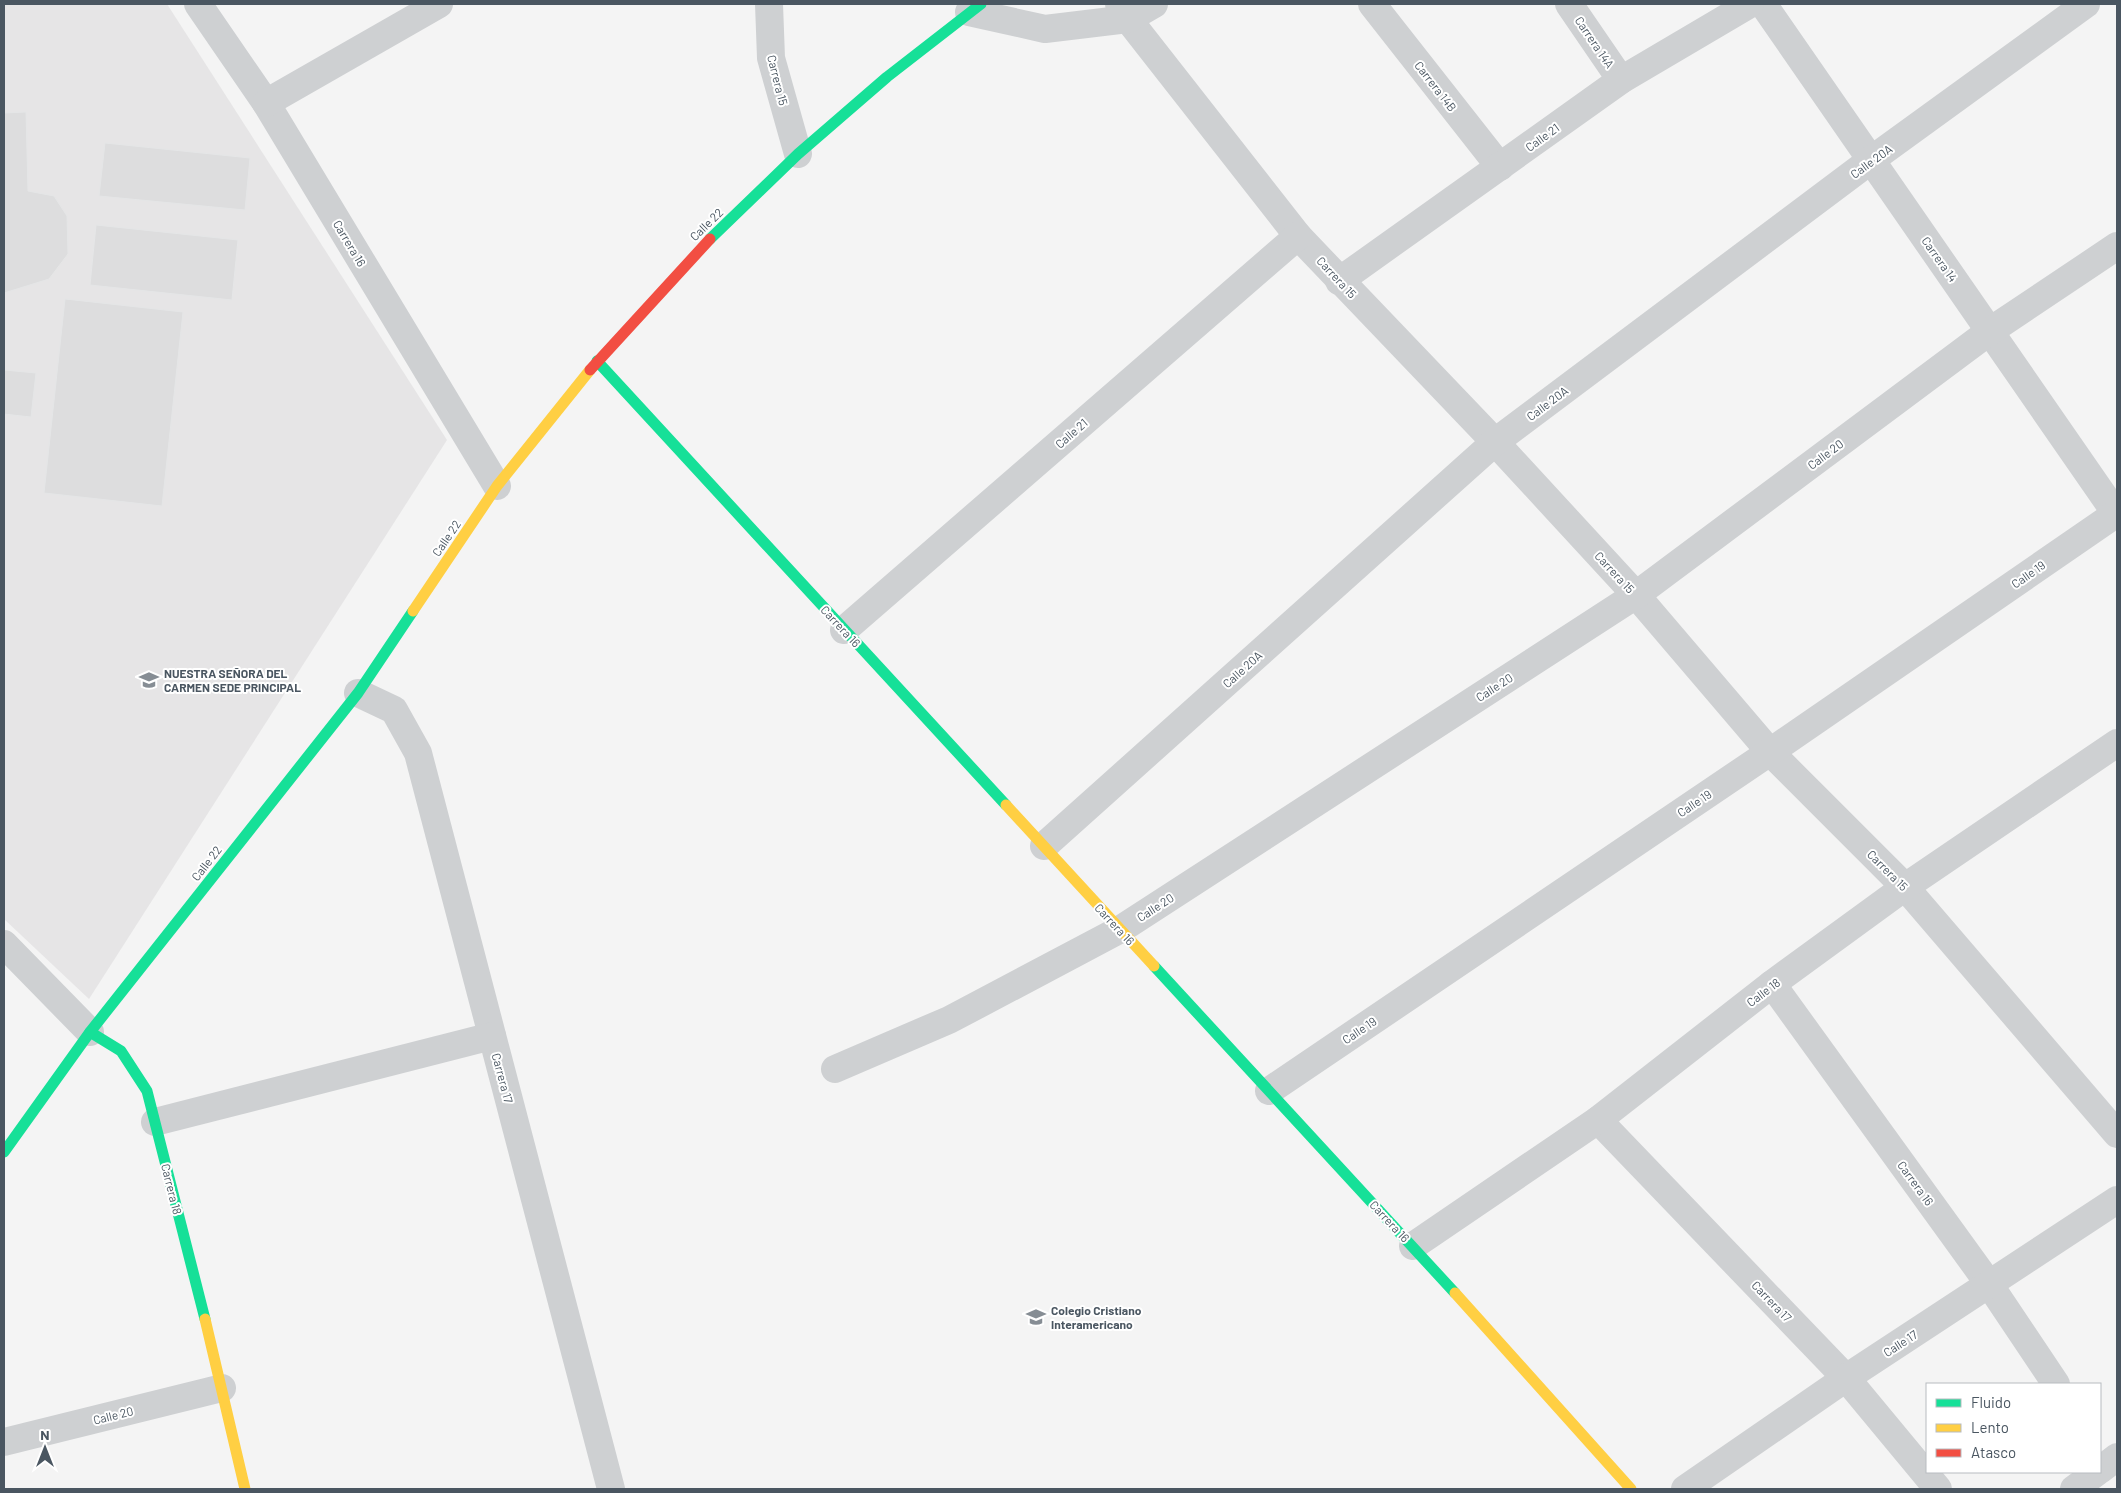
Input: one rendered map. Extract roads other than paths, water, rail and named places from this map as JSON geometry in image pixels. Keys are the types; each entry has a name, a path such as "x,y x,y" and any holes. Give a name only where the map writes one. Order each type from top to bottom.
{"main road":[{"name":"Calle 22","path":"4,1152 90,1032 358,693 497,486 597,361 694,255 798,154 887,77 975,8"},
{"name":"Carrera 16","path":"597,361 1413,1246 1628,1489"},
{"name":"Carrera 18","path":"90,1032 120,1050 147,1091 222,1388 245,1489"}],"street":[{"name":"Carrera 16","path":"198,4 266,103 497,486"},
{"path":"266,103 439,4"},
{"name":"Carrera 15","path":"769,4 771,58 798,154"},
{"path":"975,8 1045,29 1154,4"},
{"name":"Carrera 14B","path":"1372,4 1500,167"},
{"name":"Carrera 14A","path":"1569,4 1621,80"},
{"name":"Calle 21","path":"1339,281 1621,80 1750,4"},
{"name":"Carrera 14","path":"1763,4 2117,513"},
{"name":"Calle 20A","path":"1044,846 1495,442 1871,160 2086,4"},
{"name":"Carrera 15","path":"1124,12 1298,236 1495,442 1636,595 1770,752 1906,887 2116,1130"},
{"name":"Calle 21","path":"844,630 1298,236"},
{"name":"Calle 20","path":"835,1069 949,1020 1121,929 1636,595 1990,331 2117,246"},
{"name":"Calle 19","path":"1269,1091 1770,752 2117,513"},
{"name":"Carrera 17","path":"358,693 394,710 418,753 611,1489"},
{"name":"Calle 18","path":"1413,1246 1598,1120 1772,984 1906,887 2117,743"},
{"name":"Carrera 18","path":"4,944 90,1032"},
{"name":"Carrera 16","path":"1772,984 1989,1284 2055,1383"},
{"path":"155,1122 492,1036"},
{"name":"Carrera 17","path":"1598,1120 1846,1378 1938,1489"},
{"name":"Calle 17","path":"1685,1489 1846,1378 2117,1200"},
{"name":"Calle 20","path":"4,1442 222,1388"},
{"path":"2074,1489 2092,1473"}],"place":[{"name":"NUESTRA SEÑORA DEL CARMEN SEDE PRINCIPAL","path":"149,680"},
{"name":"Colegio Cristiano Interamericano","path":"1036,1317"}]}
